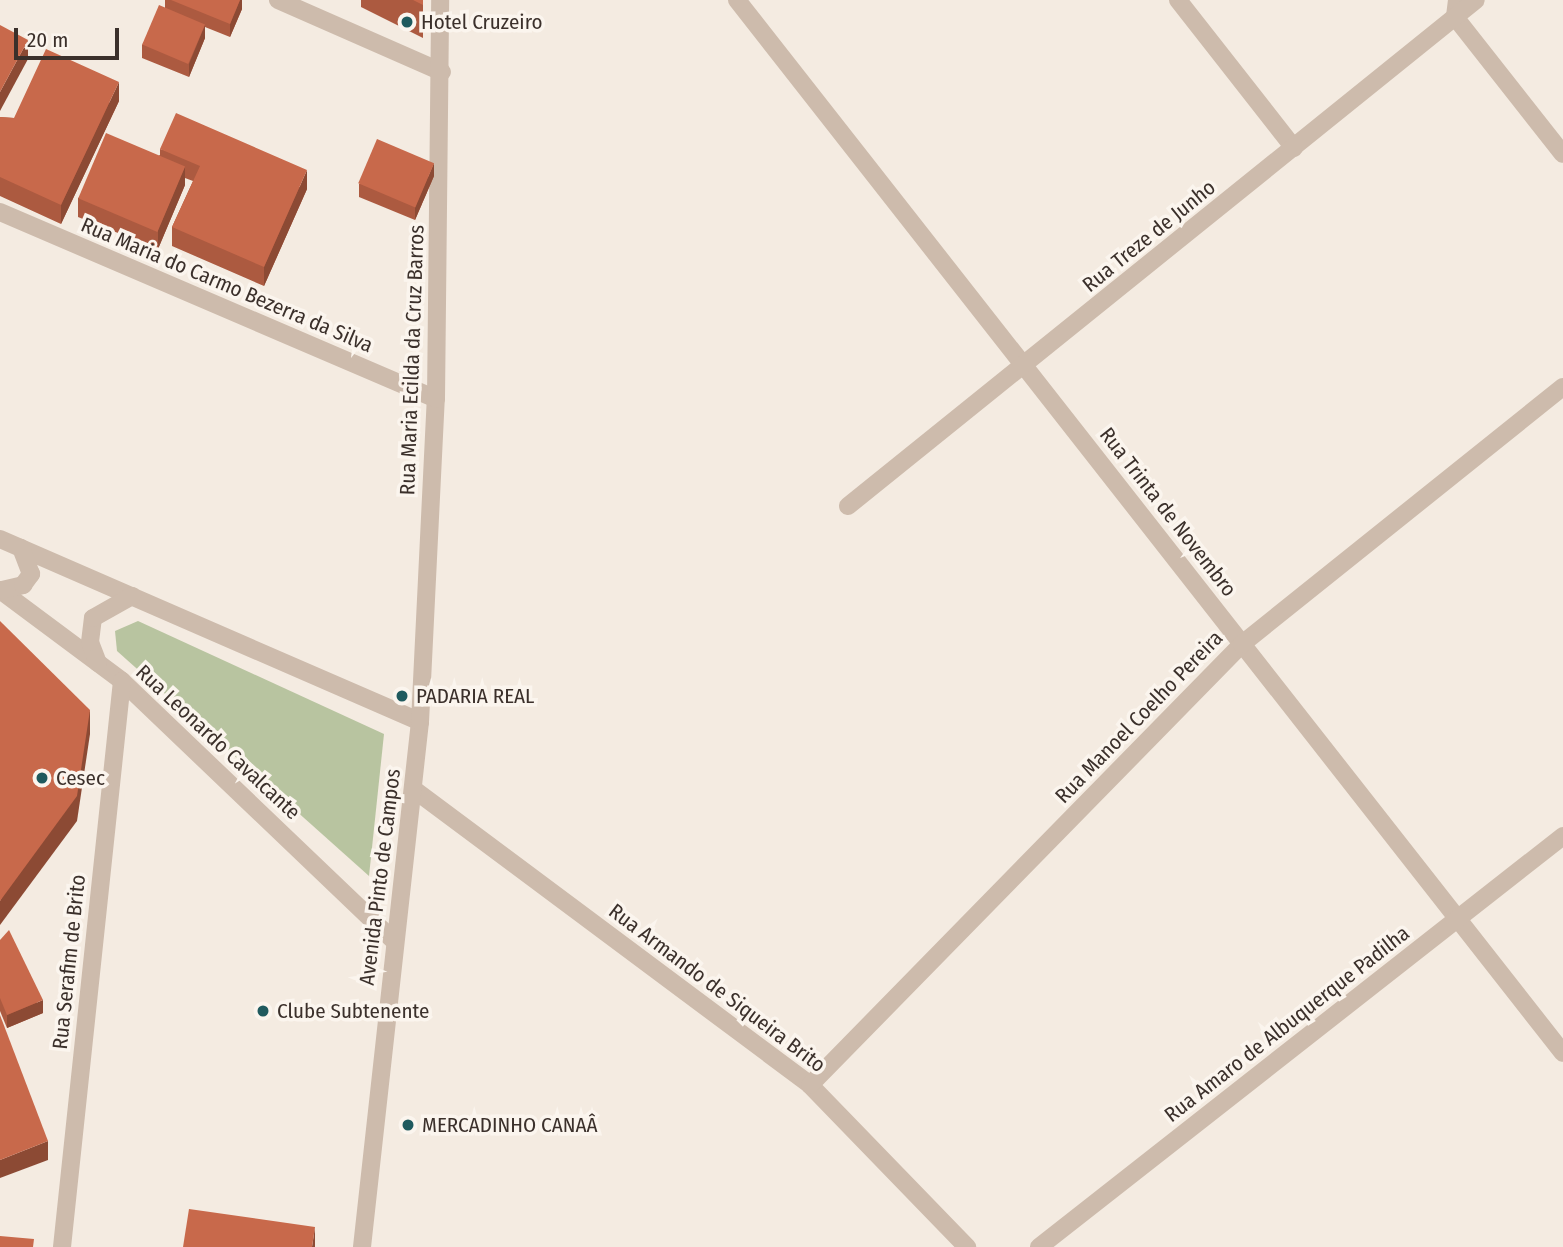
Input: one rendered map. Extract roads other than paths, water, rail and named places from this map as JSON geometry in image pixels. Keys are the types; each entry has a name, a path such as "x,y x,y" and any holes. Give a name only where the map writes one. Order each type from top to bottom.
{"street":[{"path":"278,0 442,72"},
{"name":"Rua Maria Ecilda da Cruz Barros","path":"420,722 436,399 442,72 440,0"},
{"name":"Rua Trinta de Novembro","path":"737,0 1563,1053"},
{"path":"1178,0 1294,148"},
{"name":"Rua Treze de Junho","path":"848,506 1294,148 1456,9 1476,0"},
{"path":"1456,9 1563,154"},
{"name":"Rua Maria do Carmo Bezerra da Silva","path":"0,212 436,399"},
{"name":"Rua Manoel Coelho Pereira","path":"810,1085 1242,644 1563,387"},
{"path":"0,539 420,722"},
{"path":"1,590 23,585 31,574 21,548"},
{"name":"Rua Leonardo Cavalcante","path":"1,590 122,681 394,941"},
{"path":"99,664 90,642 93,618 132,596"},
{"name":"Rua Serafim de Brito","path":"62,1247 122,681"},
{"name":"Avenida Pinto de Campos","path":"362,1247 394,941 416,791 420,722"},
{"name":"Rua Armando de Siqueira Brito","path":"416,791 810,1085 967,1247"},
{"name":"Rua Amaro de Albuquerque Padilha","path":"1040,1247 1563,836"}],"place":[{"name":"Hotel Cruzeiro","path":"407,22"},
{"name":"PADARIA REAL","path":"402,696"},
{"name":"Cesec","path":"42,778"},
{"name":"Clube Subtenente","path":"263,1011"},
{"name":"MERCADINHO CANAÂ","path":"408,1125"}]}
